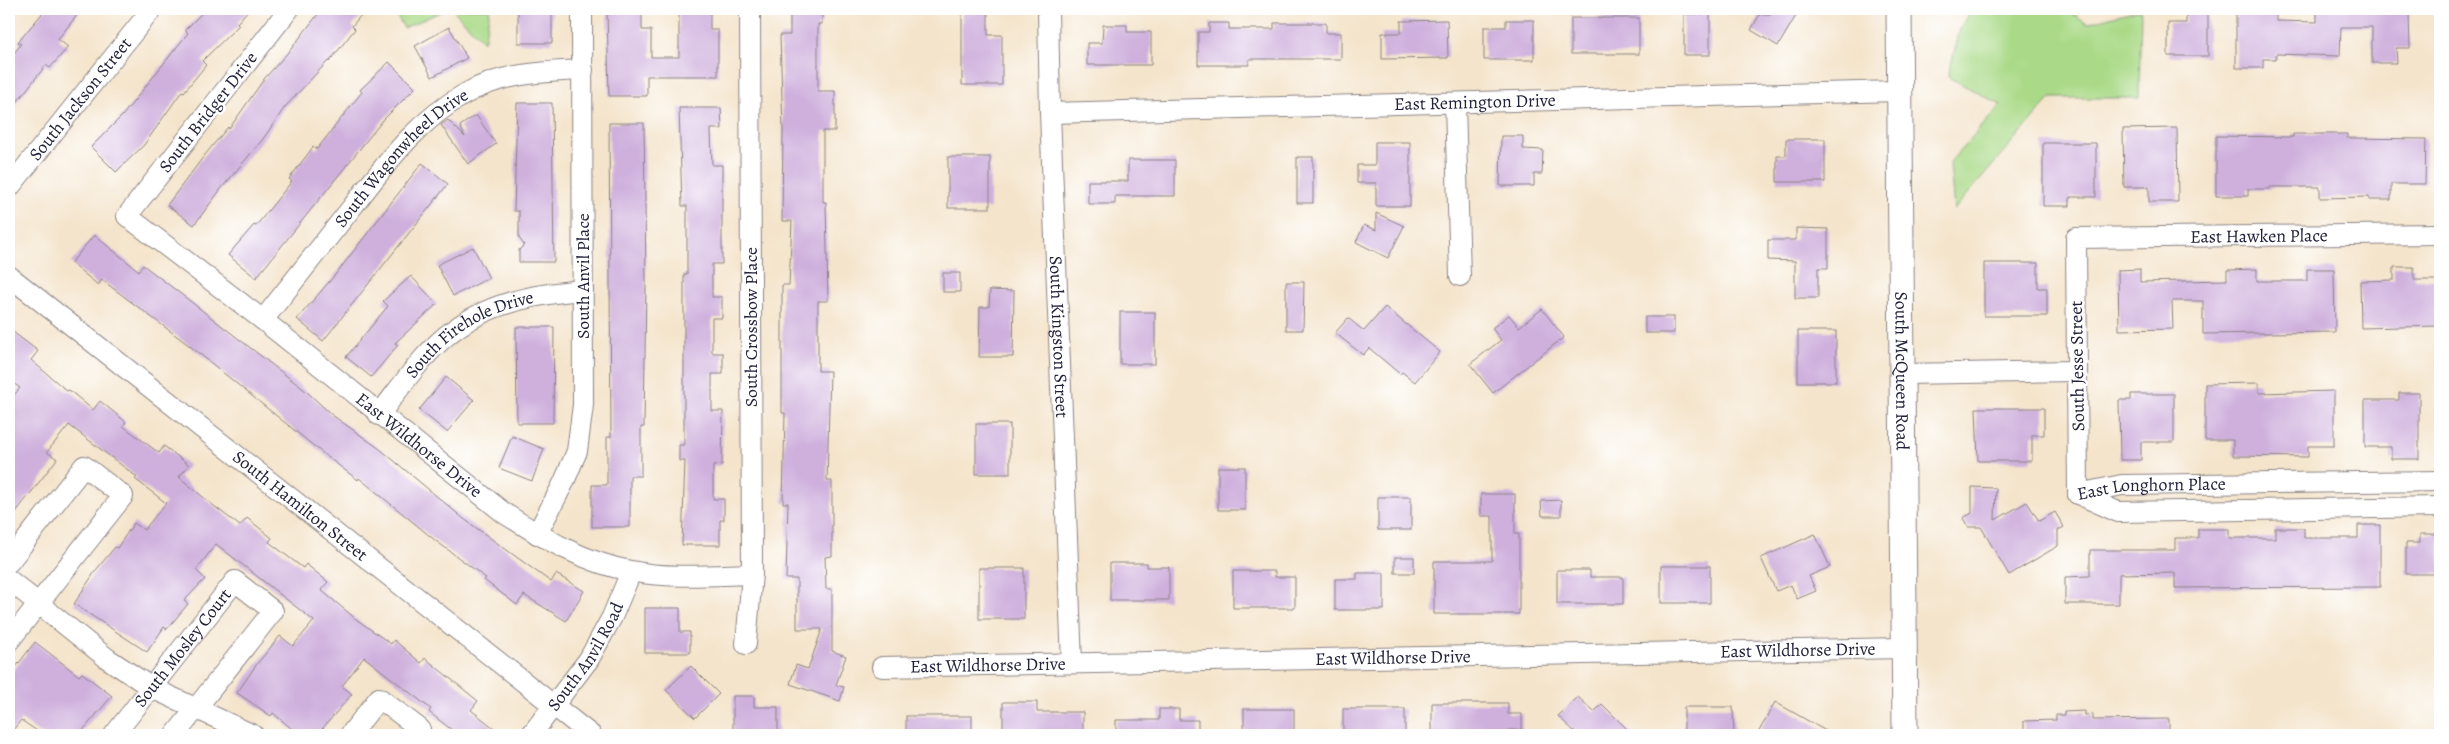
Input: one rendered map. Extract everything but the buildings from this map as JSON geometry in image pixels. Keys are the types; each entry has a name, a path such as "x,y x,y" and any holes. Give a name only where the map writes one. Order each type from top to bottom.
{"main road":[{"name":"South McQueen Road","path":"1899,9 1905,735"}],"street":[{"name":"South Jackson Street","path":"9,188 152,9"},
{"name":"South Bridger Drive","path":"127,216 289,9"},
{"name":"South Anvil Place","path":"537,534 564,482 577,451 583,405 582,9"},
{"name":"South Crossbow Place","path":"746,644 752,574 750,9"},
{"name":"South Kingston Street","path":"1048,9 1050,113 1072,663"},
{"name":"South Wagonwheel Drive","path":"263,320 403,143 430,116 466,93 504,78 537,72 583,70"},
{"name":"East Remington Drive","path":"1050,113 1899,91"},
{"path":"1455,103 1460,276"},
{"name":"East Wildhorse Drive","path":"127,216 263,320 379,415 504,513 537,534 583,557 631,572 698,576 752,574"},
{"name":"East Hawken Place","path":"2076,238 2440,234"},
{"name":"South Jesse Street","path":"2076,238 2078,494"},
{"name":"South Hamilton Street","path":"9,276 591,735"},
{"name":"South Firehole Drive","path":"379,415 430,351 465,322 486,311 516,300 542,294 583,290"},
{"path":"1903,374 2076,371"},
{"path":"9,562 84,466 123,496 9,641"},
{"name":"East Longhorn Place","path":"2078,494 2122,485 2440,481"},
{"path":"2349,482 2351,509"},
{"path":"2191,484 2192,511"},
{"name":"East Longhorn Place","path":"2078,494 2118,512 2440,507"},
{"name":"South Anvil Road","path":"531,735 589,659 612,618 631,572"},
{"path":"9,580 108,659 152,688 195,710 253,735"},
{"name":"South Mosley Court","path":"114,735 235,582 273,611 175,735"},
{"name":"East Wildhorse Drive","path":"882,667 1905,648"},
{"path":"350,735 379,698 420,730 415,735"}],"green space":[{"path":"393,9 447,9 404,28"},
{"path":"452,9 490,9 484,42"},
{"path":"1972,9 2066,9 2087,23 2141,9 2139,98 2051,98 1954,210 1950,162 2001,105 1948,77 1960,29"}]}
